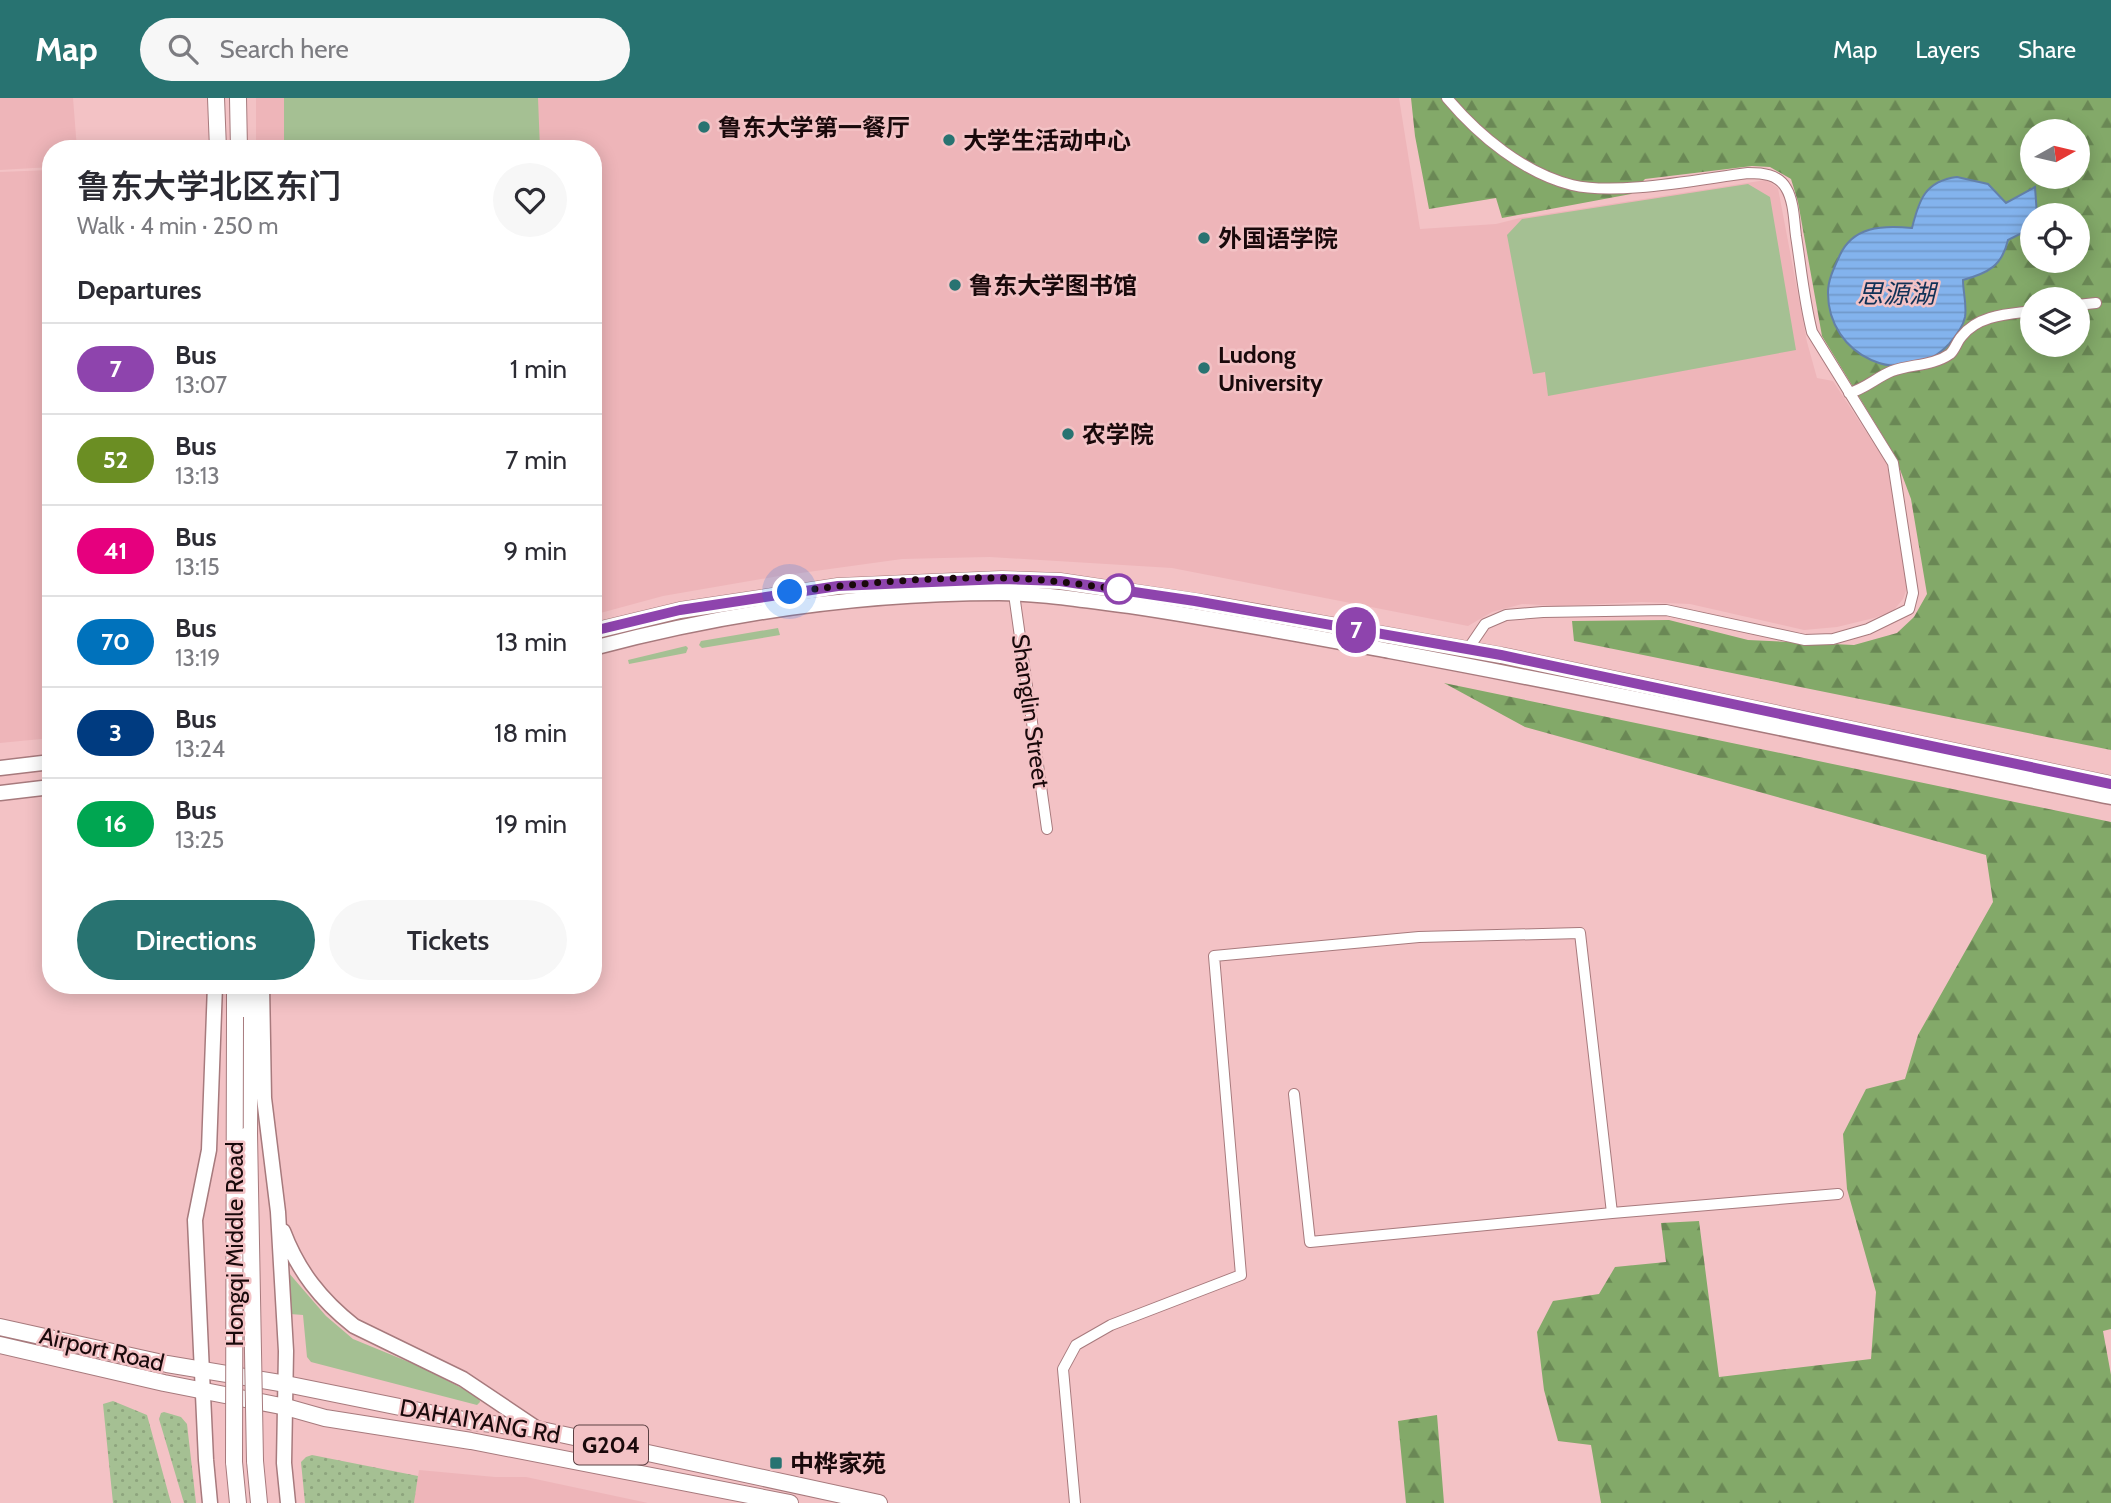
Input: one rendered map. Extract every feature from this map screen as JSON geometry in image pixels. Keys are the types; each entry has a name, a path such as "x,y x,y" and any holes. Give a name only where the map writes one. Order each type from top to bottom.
{"main road":[{"path":"216,98 218,140"},
{"path":"238,98 239,140"},
{"path":"602,629 680,610 838,586 1027,579 1138,592 1468,649 2111,784"},
{"path":"602,646 684,627 839,601 919,595 1014,594 1076,599 1216,618 1499,671 2111,797"},
{"path":"0,768 42,763"},
{"path":"0,793 42,788"},
{"path":"210,1503 205,1460 195,1220 209,1150 215,994"},
{"name":"Hongqi Middle Road","path":"238,1503 234,1462 252,1017 240,994"},
{"name":"Hongqi Middle Road","path":"251,994 249,1134 259,1503"},
{"path":"259,994 252,1017 278,1212 285,1334 284,1463 288,1503"},
{"path":"278,1212 290,1250 301,1271 324,1301 338,1314 354,1326 463,1379 537,1429"},
{"name":"Airport Road","path":"0,1327 203,1371"},
{"name":"Airport Road","path":"0,1345 202,1391"},
{"name":"DAHAIYANG Rd","path":"203,1371 286,1384 474,1422 537,1429 878,1503"},
{"name":"G204","path":"202,1391 286,1407"},
{"name":"DAHAIYANG Rd","path":"286,1407 339,1421 484,1444 790,1503"}],"street":[{"path":"1447,98 1517,161 1574,186 1643,186 1762,173 1776,178 1787,189 1812,332 1893,463 1913,593 1909,609 1868,629 1833,639 1805,639 1667,610 1542,612 1506,615 1485,625 1468,649"},
{"path":"2090,304 2096,303"},
{"path":"1849,393 1862,390 1890,372 1931,362 1951,353 1962,334 1976,324 1993,317 2020,313"},
{"name":"Shanglin Street","path":"1014,594 1047,829"},
{"path":"1075,1503 1063,1369 1076,1345 1111,1325 1241,1275 1214,956 1419,937 1580,933 1612,1213"},
{"path":"1294,1094 1310,1242 1838,1194"}],"shaded area":[{"path":"0,98 73,98 76,140 42,140 42,168 0,170"},
{"name":"Ludong University","path":"256,98 1399,98 1420,229 1496,224 1766,180 1778,188 1807,342 1817,378 1833,381 1887,464 1908,585 1903,599 1893,611 1837,627 1804,630 1690,604 1642,602 1558,606 1522,604 1492,612 1468,626 1172,568 990,557 902,559 779,576 663,596 602,613 602,140 256,140"},
{"path":"42,170 42,739 0,743 0,172"},
{"path":"419,1470 526,1477 648,1503 414,1503"}],"green space":[{"path":"284,98 538,98 540,140 284,140"},
{"path":"1411,98 2111,98 2111,750 1574,641 1572,621 1669,620 1748,640 1854,645 1897,633 1914,617 1927,594 1911,499 1895,456 1822,336 1798,202 1791,179 1770,167 1752,166 1645,179 1631,194 1502,218 1496,198 1429,209 1415,136"},
{"path":"1748,184 1770,197 1796,350 1548,396 1545,372 1533,374 1507,235 1522,219"},
{"path":"778,628 780,635 702,648 699,645 701,641"},
{"path":"686,646 686,653 629,664 628,660"},
{"path":"1444,683 2111,822 2111,1329 2103,1331 2111,1375 2111,1503 1601,1503 1591,1445 1558,1441 1544,1390 1537,1332 1553,1301 1599,1294 1615,1267 1666,1262 1661,1223 1699,1221 1719,1377 1871,1359 1876,1292 1847,1189 1843,1134 1866,1089 1905,1079 1918,1035 1993,902 1986,855 1525,727"},
{"path":"288,1272 326,1316 353,1339 421,1367 479,1397 480,1402 477,1405 311,1362 307,1357 303,1315 290,1314"},
{"path":"113,1401 147,1415 171,1503 113,1503 103,1404"},
{"path":"164,1412 181,1417 187,1424 196,1503 184,1503 159,1419"},
{"path":"1437,1415 1444,1503 1406,1503 1398,1421"},
{"path":"312,1455 418,1476 414,1503 305,1503 301,1462"}],"water":[{"name":"思源湖","path":"1957,177 1988,184 2006,203 2035,189 2036,203 2020,203 2020,234 2008,240 1998,262 1980,274 1963,280 1965,317 1957,335 1949,344 1931,358 1911,365 1891,366 1871,360 1854,349 1840,334 1831,315 1828,288 1839,257 1860,233 1890,227 1912,228 1917,209 1925,194 1946,179"}],"bus line":[{"name":"7","path":"602,629 680,610 838,586 1002,579 1060,581 1195,601 1501,655 2111,784"}],"place":[{"name":"鲁东大学第一餐厅","path":"704,127"},
{"name":"大学生活动中心","path":"949,140"},
{"name":"外国语学院","path":"1204,238"},
{"name":"鲁东大学图书馆","path":"955,285"},
{"name":"Ludong University","path":"1204,368"},
{"name":"农学院","path":"1068,434"},
{"name":"中桦家苑","path":"776,1463"}],"route":[{"path":"790,592 917,581 1002,579 1060,581 1125,590 1119,589"}]}
